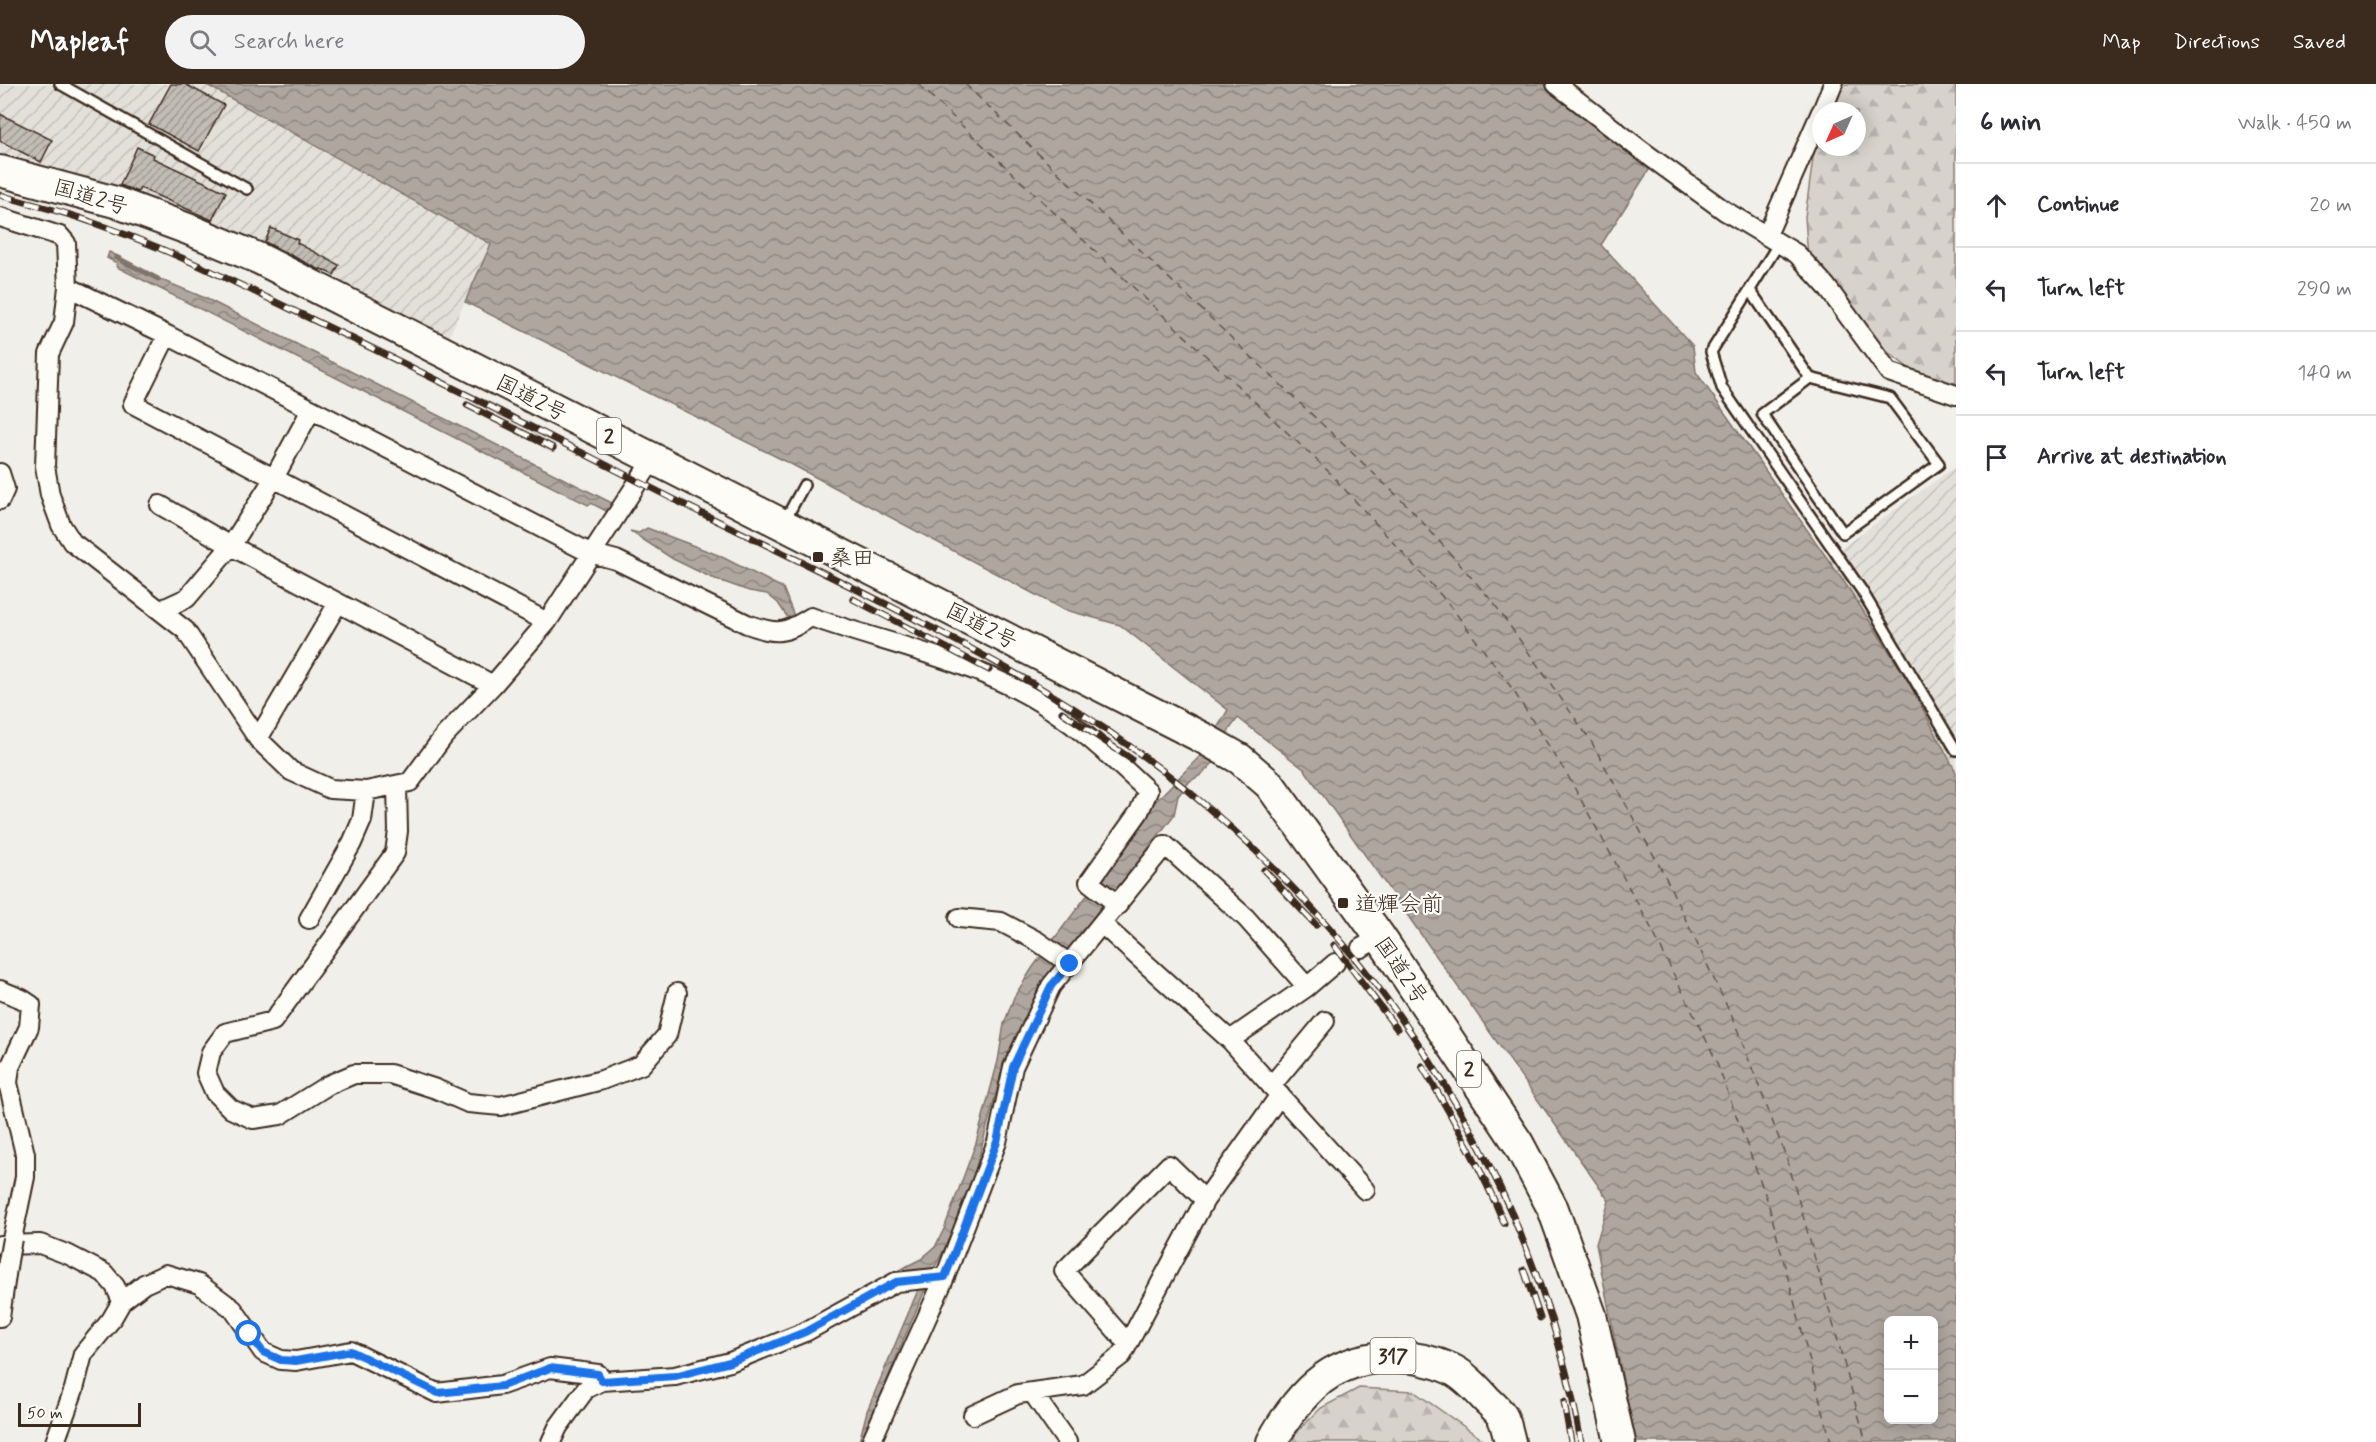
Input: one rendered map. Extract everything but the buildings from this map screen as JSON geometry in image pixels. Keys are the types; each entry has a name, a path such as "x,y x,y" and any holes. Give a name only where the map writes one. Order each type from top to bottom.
{"highway":[{"name":"国道2号","path":"0,171 115,202 260,259 1213,743 1240,759 1270,784 1370,942 1518,1143 1553,1209 1591,1315 1620,1442"},
{"name":"317","path":"1272,1442 1281,1424 1305,1395 1331,1373 1365,1359 1395,1356 1423,1359 1453,1370 1477,1389 1502,1416 1510,1442"}],"street":[{"path":"1556,84 1650,157 1725,211 1797,254 1826,286 1889,372 1956,395"},
{"path":"1825,102 1833,84"},
{"path":"1773,239 1812,136"},
{"path":"0,217 60,236 66,243 68,287 64,322 49,354 45,466 50,495 61,525 72,542 124,585 161,610 185,630 258,739 291,771 330,789 366,791 410,782 444,736 493,685 547,622 653,459"},
{"path":"68,287 167,335 590,553 616,560 747,624 765,630 789,631 811,617 968,667 1030,696 1084,732 1148,791 1139,813 1089,882 1118,905"},
{"path":"167,335 133,404 547,622"},
{"path":"161,610 187,598 231,546 274,477 311,410"},
{"path":"0,473 5,489 0,500"},
{"path":"160,505 231,546 493,685"},
{"path":"258,739 338,603"},
{"path":"397,786 398,831 394,853 273,1021 225,1033 211,1052 206,1073 215,1093 231,1109 253,1119 280,1115 328,1085 354,1074 390,1074 436,1089 468,1103 501,1106 602,1080 641,1065 667,1035 676,993"},
{"path":"309,919 352,843 362,820 366,791"},
{"path":"871,1442 933,1278 997,1142 1013,1067 1051,986 1103,925 1165,845 1246,918 1307,987"},
{"path":"959,918 1001,922 1037,941 1070,964"},
{"path":"1103,925 1230,1040 1365,1190"},
{"path":"1230,1040 1307,987 1335,963"},
{"path":"0,990 31,1005 29,1027 10,1067 8,1083 25,1154 25,1177 7,1248 0,1317"},
{"path":"973,1415 1018,1395 1083,1385 1122,1355 1205,1200 1275,1090 1325,1021"},
{"path":"1128,1344 1064,1271 1169,1165 1205,1200"},
{"path":"7,1248 40,1244 69,1256 104,1274 115,1286 122,1301"},
{"path":"55,1442 74,1389 83,1354 111,1320 122,1301 144,1284 166,1274 199,1284 233,1309 263,1352 281,1360 296,1361 351,1351 438,1393 502,1386 550,1368 598,1374 602,1381"},
{"path":"551,1442 558,1427 586,1389 602,1381 675,1376 730,1362 805,1332 896,1282 933,1278"},
{"path":"1032,1392 1067,1442"}],"lane":[{"path":"60,84 247,189"},
{"path":"1773,239 1750,290 1711,352 1722,388 1862,591 1956,750"},
{"path":"1750,290 1810,378 1890,398 1939,464 1843,532 1762,414 1810,378"},
{"path":"783,524 804,485"}],"shaded area":[{"path":"0,84 205,84 491,244 448,339 0,158"},
{"path":"1956,466 1956,772 1907,678 1827,558"}],"green space":[{"path":"1844,84 1956,84 1956,383 1928,383 1880,346 1808,258 1805,217 1813,156 1866,156 1866,102 1835,102"},
{"path":"1359,1388 1413,1391 1486,1442 1287,1442 1321,1408"}],"water":[{"path":"205,84 1545,84 1651,167 1601,245 1693,346 1696,372 1851,592 1907,679 1956,772 1956,1442 1635,1442 1596,1244 1609,1201 1305,770 1238,718 1226,734 1215,761 1201,775 1190,781 1178,796 1174,815 1116,891 1110,893 1015,1043 1002,1071 973,1179 953,1232 903,1341 875,1410 865,1442 859,1442 867,1411 918,1290 921,1275 919,1271 896,1275 897,1271 921,1259 935,1247 944,1229 976,1143 998,1061 1004,1024 1014,997 1033,967 1088,894 1098,886 1098,879 1154,803 1201,755 1228,710 1120,625 1062,609 789,463 465,302 491,244"},
{"path":"109,252 121,258 121,263 205,298 616,505 610,513 591,503 588,505 117,267 117,263 107,258"},
{"path":"647,528 718,555 783,588 794,616 788,618 778,603 767,594 749,591 710,577 673,559 630,531 639,533"}],"waterway":[{"path":"116,257 158,279"}],"ferry route":[{"path":"918,84 1328,471 1449,604 1511,687 1568,776 1650,926 1715,1058 1768,1202 1831,1442"},
{"path":"965,84 1409,507 1493,602 1591,741 1664,874 1734,1021 1788,1162 1866,1442"}],"tunnel":[{"path":"1335,963 1361,948"}],"railway":[{"path":"0,195 80,218 146,242 423,373 991,659 1042,689 1141,755 1234,830 1318,915 1393,1008 1458,1108 1512,1214 1553,1326 1581,1442"},
{"path":"467,405 553,448"},
{"path":"853,599 989,670"},
{"path":"1062,712 1131,759"},
{"path":"1264,870 1316,925"},
{"path":"1334,945 1397,1029"},
{"path":"1422,1066 1466,1143 1504,1223"},
{"path":"1524,1270 1540,1318"},
{"path":"1564,1402 1571,1442"}],"place":[{"name":"桑田","path":"818,557"},
{"name":"道輝会前","path":"1343,903"}],"route":[{"path":"249,1334 263,1352 281,1360 296,1361 351,1351 438,1393 502,1386 550,1368 598,1374 602,1381 675,1376 730,1362 805,1332 896,1282 945,1277 997,1142 1013,1067 1051,986 1070,964"}]}
